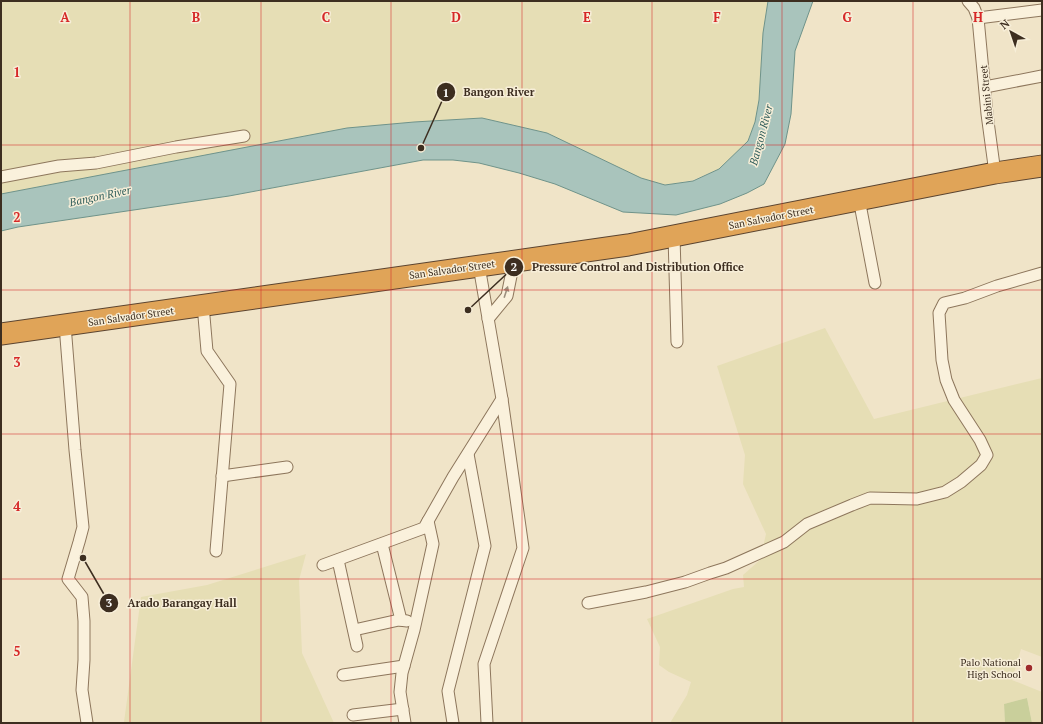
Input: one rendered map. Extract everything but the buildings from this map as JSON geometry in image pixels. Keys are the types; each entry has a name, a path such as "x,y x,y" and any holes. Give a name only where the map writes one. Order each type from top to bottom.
{"highway":[{"name":"San Salvador Street","path":"1,334 628,245 995,173 1042,166"}],"street":[{"path":"968,1 974,8 978,18 1042,10"},
{"name":"Mabini Street","path":"978,18 987,114 995,173"},
{"path":"985,87 1042,76"},
{"path":"1,177 59,166 96,163 176,147 244,136"},
{"path":"859,199 875,283"},
{"path":"674,236 677,342"},
{"path":"488,319 506,296 514,261"},
{"path":"479,266 502,399 523,548 484,664 487,723"},
{"path":"588,603 646,592 685,582 710,572 726,568 784,542 807,524 870,498 917,499 945,492 961,482 981,465 987,455 980,440 954,400 946,380 942,360 939,313 944,303 965,298 997,286 1042,274"},
{"path":"203,305 207,351 230,384 216,551"},
{"path":"66,325 74,450 83,527 80,542 68,579 82,597 84,621 82,690 87,723"},
{"path":"322,565 424,528 502,399"},
{"path":"453,723 448,691 485,546 468,454"},
{"path":"222,476 286,467"},
{"path":"405,723 400,692 402,673 416,622 433,544 428,521"},
{"path":"382,544 401,620"},
{"path":"338,560 357,646"},
{"path":"354,630 401,620 416,622"},
{"path":"343,675 404,666"},
{"path":"354,715 403,708"}],"shaded area":[{"path":"1,1 768,1 763,33 759,100 755,122 748,141 719,169 693,180 665,185 641,178 547,133 482,118 347,128 1,194"},
{"path":"825,328 874,419 1042,378 1042,657 1021,649 1012,680 1042,692 1042,723 1032,723 1027,698 1004,704 1005,723 670,723 687,695 691,682 669,672 659,665 660,647 647,619 733,589 744,587 743,575 760,560 766,534 743,484 745,455 717,366"},
{"path":"306,554 299,580 302,653 334,723 123,723 141,597 207,585"}],"green space":[{"path":"1027,698 1032,723 1005,723 1004,704"}],"water":[{"path":"768,1 813,1 795,51 791,114 785,144 764,184 720,204 676,215 623,212 555,184 519,173 479,163 453,160 423,160 229,196 18,227 1,231 1,194 347,128 414,122 482,118 547,133 641,178 665,185 693,181 719,169 748,141 755,122 759,100 763,33"}],"place":[{"name":"Bangon River","path":"421,148"},
{"name":"Pressure Control and Distribution Office","path":"468,310"},
{"name":"Arado Barangay Hall","path":"83,558"},
{"name":"Palo National High School","path":"1029,668"}]}
